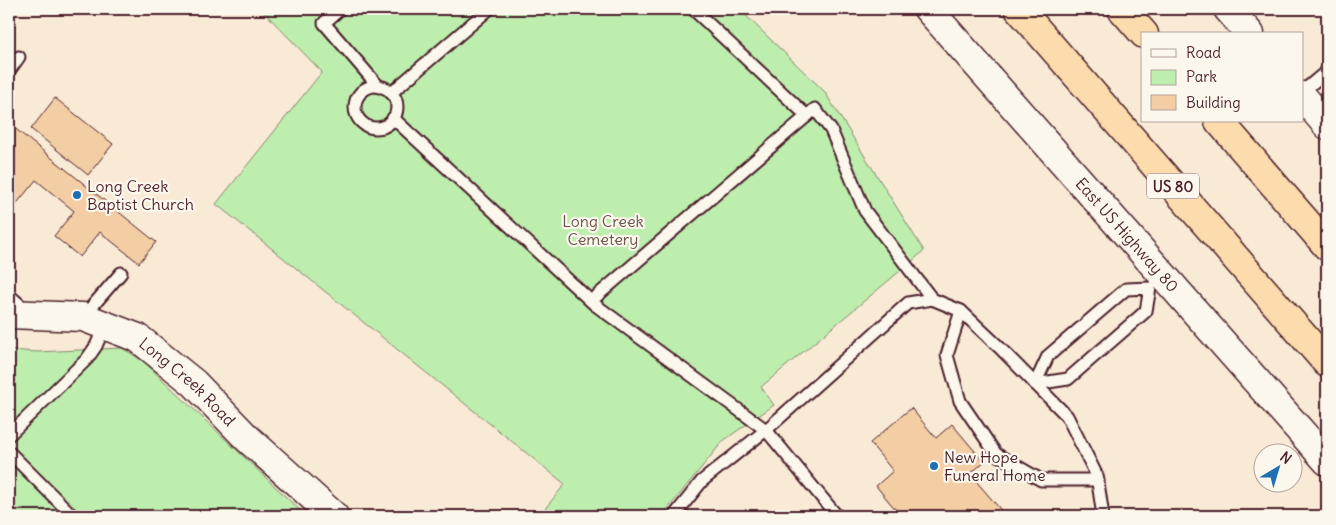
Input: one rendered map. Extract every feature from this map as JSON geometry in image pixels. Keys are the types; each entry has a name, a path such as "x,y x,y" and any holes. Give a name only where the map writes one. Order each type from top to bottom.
{"highway":[{"name":"US 80","path":"1019,9 1327,363"},
{"path":"1122,9 1142,32"},
{"path":"1220,122 1327,246"}],"main road":[{"name":"East US Highway 80","path":"928,9 1157,282 1327,461"},
{"path":"1228,9 1248,32"},
{"path":"1304,96 1327,125"},
{"name":"Long Creek Road","path":"20,315 94,321 138,338 194,383 246,437 334,516"}],"lane":[{"path":"340,9 324,23 379,87 391,93 397,105 394,118 383,127 370,127 364,124 356,113 355,106 360,93 372,87 379,87"},
{"path":"391,93 489,9"},
{"path":"694,9 807,116"},
{"path":"9,71 19,57"},
{"path":"1304,92 1327,71"},
{"path":"591,301 814,109 830,130 865,211 932,299 961,311 1067,416 1097,476 1103,516"},
{"path":"394,118 591,301 766,430 837,516"},
{"path":"9,435 87,359 96,346 94,321 121,273"},
{"path":"1035,384 1068,379 1146,311 1157,282"},
{"path":"1035,384 1048,356 1126,289 1157,282"},
{"path":"9,295 18,302 20,315"},
{"path":"674,516 702,480 766,430 908,303 932,299"},
{"path":"961,311 947,355 960,401 996,454 1041,480 1098,480"},
{"path":"9,452 73,516"}],"green space":[{"name":"Long Creek Cemetery","path":"261,9 739,9 824,91 924,251 761,387 774,405 723,441 662,516 539,516 565,484 216,204 322,72"},
{"path":"122,348 143,361 306,516 9,516 9,350 37,352"}],"building":[{"path":"55,98 113,144 88,175 31,129"},
{"name":"Long Creek Baptist Church","path":"12,126 156,242 139,263 100,232 80,257 54,236 74,211 36,180 9,213 9,129"},
{"name":"New Hope Funeral Home","path":"911,408 936,438 952,424 984,462 970,474 1006,516 929,516 925,511 919,516 901,516 876,486 893,471 870,443"}],"place":[{"name":"Long Creek Baptist Church","path":"77,195"},
{"name":"New Hope Funeral Home","path":"934,466"}]}
